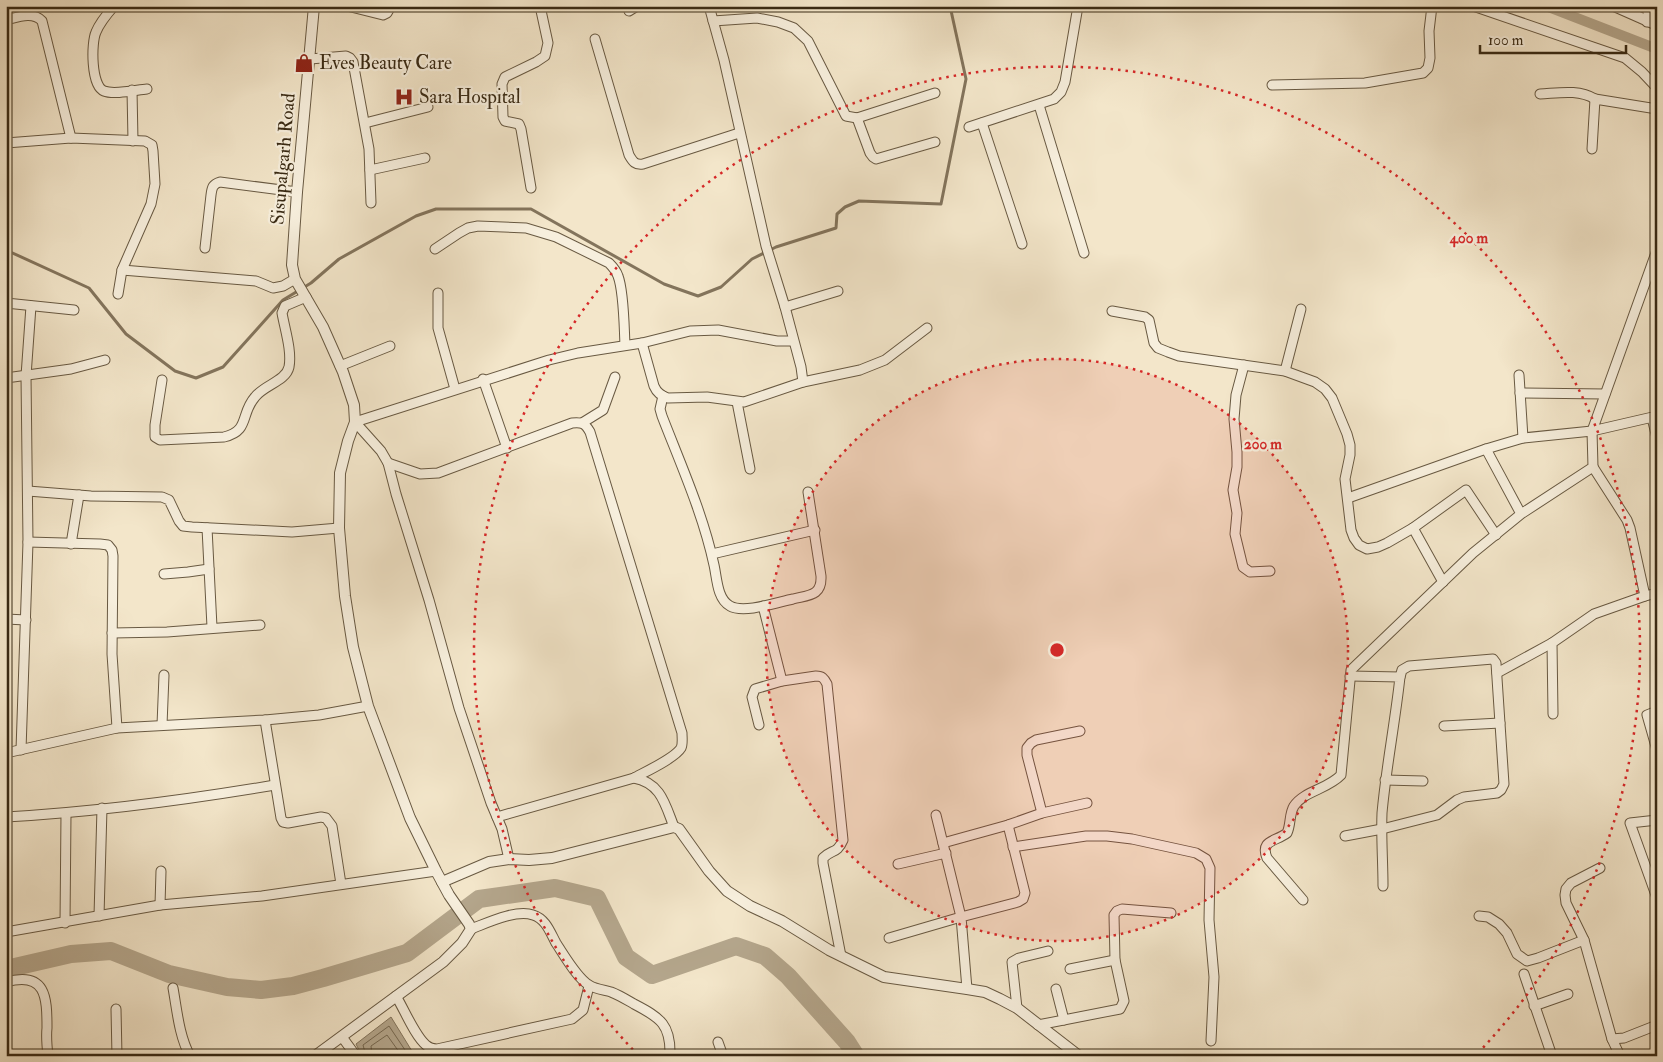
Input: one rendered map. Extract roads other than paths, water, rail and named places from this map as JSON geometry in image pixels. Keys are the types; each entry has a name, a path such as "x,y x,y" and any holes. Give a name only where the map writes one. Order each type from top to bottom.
{"street":[{"path":"17,6 19,17"},
{"path":"114,6 102,20 95,34 93,45 95,78 99,87 104,91 116,92 147,89"},
{"name":"Sisupalgarh Road","path":"297,281 292,265 314,6"},
{"path":"347,6 382,15 387,13 391,6"},
{"path":"531,188 521,129 519,124 505,121 503,117 502,84 505,77 544,56 548,43 540,6"},
{"path":"629,11 637,6"},
{"path":"709,6 724,60 766,246 785,307 801,367 803,382"},
{"path":"969,127 1039,105 1054,99 1061,92 1065,82 1078,6"},
{"path":"1272,85 1365,83 1423,73 1428,68 1430,58 1429,31 1432,6"},
{"path":"1473,6 1625,58 1657,88"},
{"path":"1614,6 1652,23"},
{"path":"1649,6 1652,23"},
{"path":"6,20 32,15 38,16 42,21 71,138"},
{"path":"713,21 757,18 778,22 794,28 808,41 846,116 857,118 935,93"},
{"path":"595,40 629,155 637,165 739,133"},
{"path":"310,59 346,56 350,58 354,68 369,149 371,203"},
{"path":"132,90 133,141"},
{"path":"1540,94 1576,92 1588,95 1595,100 1657,110"},
{"path":"1592,149 1595,100"},
{"path":"1039,105 1084,253"},
{"path":"365,124 428,107"},
{"path":"857,118 870,153 876,159 935,142"},
{"path":"982,123 1022,244"},
{"path":"6,143 71,138 144,141 152,145 154,151 154,184 151,204 122,270 118,294"},
{"path":"370,170 425,158"},
{"path":"205,248 212,186 216,183 297,192"},
{"path":"435,249 468,228 478,226 526,228 556,237 609,263 618,276 625,345"},
{"path":"1645,596 1627,520 1593,467 1592,431 1657,250"},
{"path":"122,270 256,282 273,288 297,281 323,327 354,405 355,422 340,473 339,528 345,596 353,647 368,706 410,818 449,895 470,927"},
{"path":"785,307 838,291"},
{"path":"438,293 438,328 455,389"},
{"path":"162,380 154,424 155,437 160,440 224,438 233,435 241,428 249,405 256,395 285,376 289,369 290,359 282,313 285,306 305,296"},
{"path":"6,304 74,310"},
{"path":"22,750 28,542 26,376 31,306"},
{"path":"1285,371 1301,309"},
{"path":"1112,311 1145,317 1149,320 1154,343 1163,350 1179,356 1285,371 1315,382 1325,389 1332,398 1350,445 1345,479 1352,530 1354,538 1359,545 1367,549 1388,543 1413,528 1466,490 1496,535"},
{"path":"642,343 654,386 657,392 663,396 668,398 719,397 744,402 803,382 860,370 885,360 928,328"},
{"path":"355,422 549,360 578,353 642,343 690,331 718,330 777,341 793,341"},
{"path":"340,366 390,346"},
{"path":"6,378 72,369 105,360"},
{"path":"1244,365 1236,395 1234,419 1237,452 1237,467 1232,490 1237,513 1235,534 1243,567 1250,572 1270,571"},
{"path":"1519,375 1523,438"},
{"path":"582,423 603,410 615,377"},
{"path":"483,380 507,448"},
{"path":"1520,393 1605,394"},
{"path":"663,396 660,409 662,416 712,554 721,598 734,608 748,609 810,595 818,591 822,585 808,492"},
{"path":"737,402 750,469"},
{"path":"1348,498 1486,449 1523,438 1592,431 1655,417 1657,438"},
{"path":"355,422 381,450 388,463 459,708 502,829 509,859"},
{"path":"388,463 420,474 438,473 572,422 585,424 590,432 682,733 681,748 674,755 634,778 497,817"},
{"path":"1486,449 1521,514"},
{"path":"1303,900 1268,858 1265,847 1268,843 1287,833 1294,806 1301,798 1336,780 1341,775 1350,676 1354,666 1473,554 1521,514 1593,467"},
{"path":"28,491 79,495 162,497 169,500 183,526 292,532 339,528"},
{"path":"71,544 79,495"},
{"path":"207,528 212,628"},
{"path":"1413,528 1443,582"},
{"path":"712,554 815,530"},
{"path":"28,542 100,544 108,545 112,550 112,654 118,728"},
{"path":"164,574 209,569"},
{"path":"1496,673 1552,643 1594,614 1657,592"},
{"path":"763,606 782,681"},
{"path":"6,619 26,620"},
{"path":"112,633 167,632 260,625"},
{"path":"1552,643 1553,714"},
{"path":"1345,836 1382,829 1437,815 1464,797 1497,793 1502,790 1504,784 1496,663 1493,659 1409,666 1402,670 1386,780 1382,829 1383,886"},
{"path":"162,725 164,675"},
{"path":"759,725 752,697 752,693 755,690 782,681 816,676 824,678 827,684 843,840 837,850 823,858 823,863 841,956"},
{"path":"1350,676 1400,677"},
{"path":"6,753 118,728 265,720 318,715 368,706"},
{"path":"1657,711 1648,714 1657,750"},
{"path":"265,720 281,818 283,822 288,823 321,817 328,821 332,826 341,884"},
{"path":"1444,726 1500,723"},
{"path":"1042,813 1026,748 1036,740 1080,731"},
{"path":"634,778 644,780 655,786 662,796 674,827 679,830 709,871 728,891 750,906 796,928 829,950 884,977 967,988 1000,998 1017,1008 1079,1056"},
{"path":"1386,780 1423,781"},
{"path":"6,817 66,814 102,808 160,803 275,785"},
{"path":"944,843 1008,825 1042,813 1087,803"},
{"path":"99,916 102,808"},
{"path":"65,923 66,814"},
{"path":"936,815 961,917 967,988"},
{"path":"1657,820 1630,823 1657,898"},
{"path":"890,938 1023,899 1026,893 1008,825"},
{"path":"442,882 489,862 509,859 552,858 674,827"},
{"path":"1013,847 1086,836 1107,836 1132,839 1196,853 1206,859 1210,868 1209,920 1214,977 1211,1041"},
{"path":"898,864 946,853"},
{"path":"1600,868 1570,883 1564,895 1566,904 1584,940 1612,1039 1620,1056"},
{"path":"160,905 161,871"},
{"path":"6,932 160,905 262,896 436,871"},
{"path":"1038,1025 1120,1009 1124,1001 1115,960 1114,915 1122,909 1171,913"},
{"path":"315,1056 443,962 462,943 470,927 513,914 523,913 534,915 546,924 578,976 589,986 612,993 656,1016 665,1026 670,1039 670,1056"},
{"path":"1479,916 1488,917 1499,924 1507,933 1517,954 1527,961 1584,940"},
{"path":"1017,1008 1012,962 1019,958 1048,951"},
{"path":"1070,970 1115,960"},
{"path":"1524,974 1552,1056"},
{"path":"6,982 18,979 31,980 39,986 44,994 47,1003 48,1056"},
{"path":"393,999 426,1046 431,1049 437,1049 572,1019 583,1010 589,986"},
{"path":"173,988 186,1048 190,1056"},
{"path":"1056,989 1064,1020"},
{"path":"1534,1006 1568,994"},
{"path":"116,1009 117,1056"},
{"path":"1612,1039 1624,1038 1657,1025"},
{"path":"345,1034 356,1056"},
{"path":"718,1042 723,1056"},
{"path":"1184,1056 1190,1056"}],"water":[{"path":"391,1017 415,1056 362,1056 356,1044"}],"waterway":[{"path":"6,250 89,288 126,334 175,371 196,378 223,367 283,300 311,283 339,259 416,216 436,209 531,209 664,284 698,296 721,287 752,259 776,247 836,228 837,214 845,207 859,201 941,204 966,79 950,6"},
{"path":"1546,6 1657,49"},
{"path":"6,969 71,954 111,951 169,974 227,987 261,990 293,986 407,953 479,899 555,888 597,898 626,957 652,975 736,946 765,956 788,976 847,1042 856,1056"}],"place":[{"name":"Eves Beauty Care","path":"304,63"},
{"name":"Sara Hospital","path":"404,97"}]}
